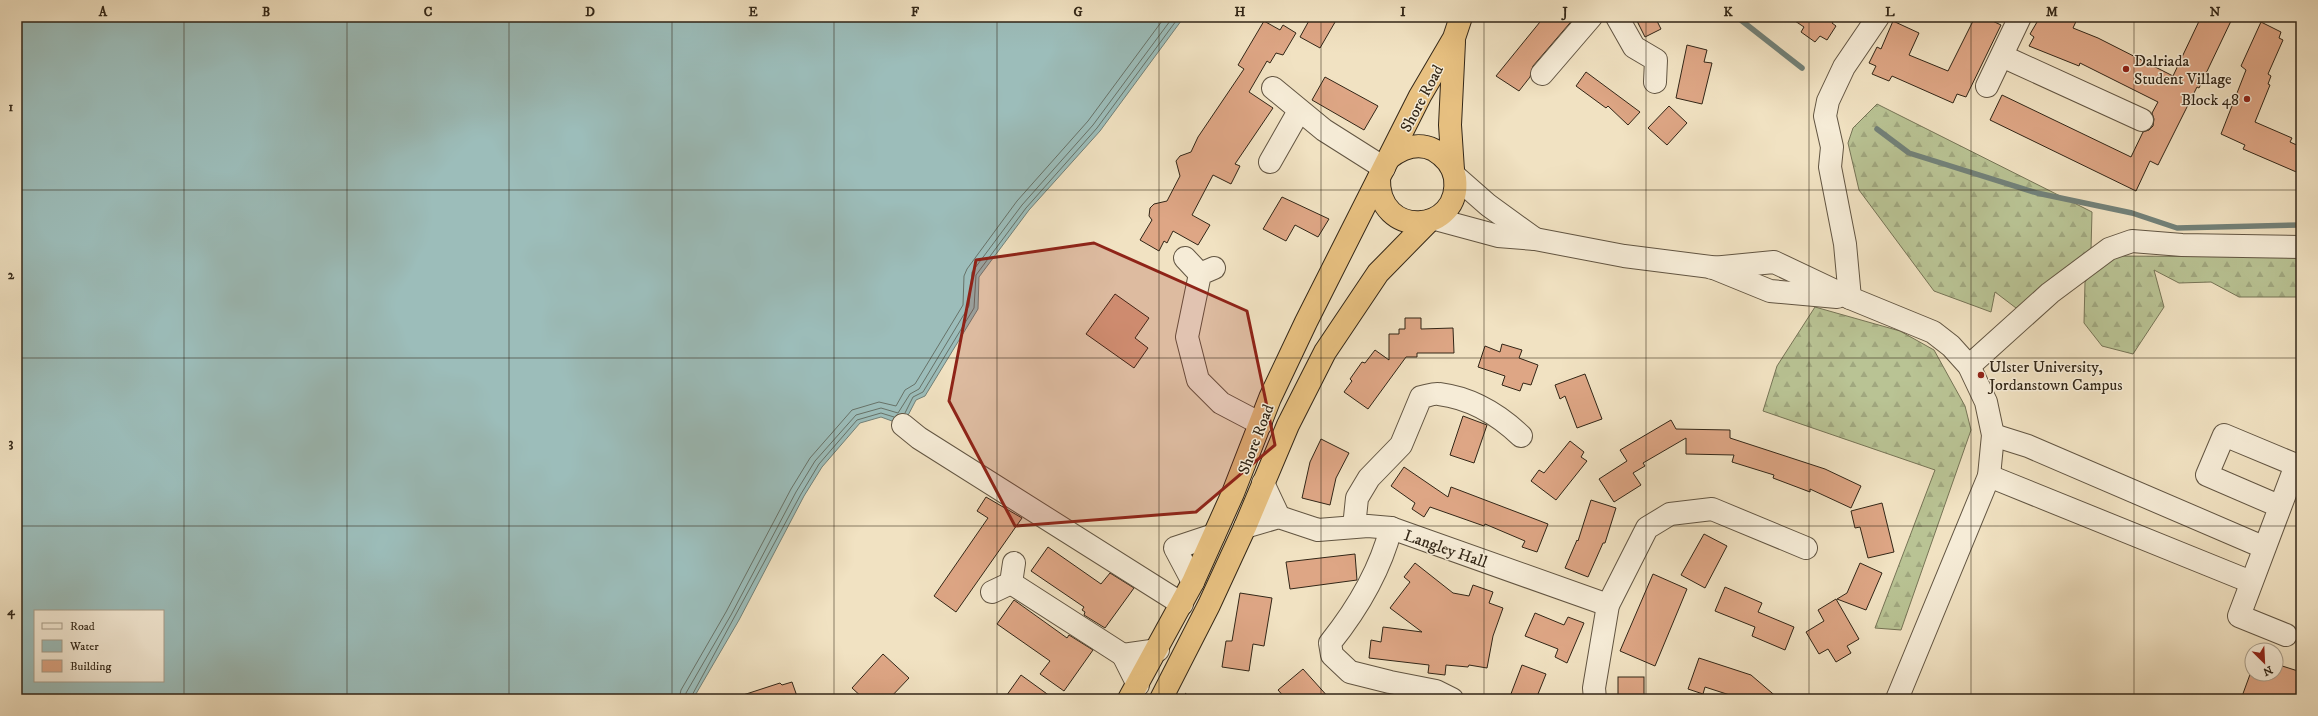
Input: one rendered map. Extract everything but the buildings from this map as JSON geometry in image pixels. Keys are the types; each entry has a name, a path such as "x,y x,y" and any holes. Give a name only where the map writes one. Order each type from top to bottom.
{"highway":[{"name":"Shore Road","path":"1134,692 1158,650 1193,582 1261,424 1270,398 1306,322 1420,96 1454,38 1461,17"},
{"name":"Shore Road","path":"1454,38 1450,125 1454,173"},
{"path":"1408,147 1430,148 1439,153 1454,173 1454,196 1443,213 1432,220 1418,223 1406,222 1392,213 1382,200 1379,189 1384,168 1408,147"},
{"name":"Shore Road","path":"1160,699 1209,604 1245,527 1288,425 1325,352 1378,273 1432,220"}],"street":[{"path":"1542,74 1591,17"},
{"path":"1617,17 1634,47 1656,60 1655,82"},
{"path":"1850,298 1845,244 1830,167 1832,147 1825,116 1828,101 1844,67 1878,17"},
{"path":"1987,86 2020,17"},
{"path":"2002,56 2142,120"},
{"path":"1273,88 1299,111 1372,162 1384,168"},
{"path":"1270,162 1299,111"},
{"path":"1454,173 1488,205 1534,239"},
{"path":"1432,220 1498,236 1534,239 1624,256 1712,268 1772,273 1850,298 1933,332 1951,346 1969,366 1986,402 1993,435 1989,476 1897,699"},
{"path":"1969,366 2050,293 2108,249 2132,241 2182,245 2301,247"},
{"path":"1185,258 1207,271 1187,337 1198,380 1222,403 1261,424"},
{"path":"1354,527 1357,498 1369,478 1401,445 1421,397 1438,394 1473,403 1504,420 1521,436"},
{"path":"903,425 919,438 1182,604"},
{"path":"1993,435 2028,446 2263,547"},
{"path":"1989,476 2251,582"},
{"path":"1245,527 1279,517 1263,483"},
{"path":"2279,506 2239,616 2286,635"},
{"path":"1595,699 1594,688 1608,605 1647,528 1670,514 1712,509 1806,548"},
{"name":"Langley Hall","path":"1279,517 1318,530 1368,526 1391,528 1608,605"},
{"path":"1391,528 1385,554 1368,589 1330,643 1332,655 1350,672 1436,691 1452,699"},
{"path":"1193,582 1175,548 1214,535"},
{"path":"1006,579 1123,655 1134,692"},
{"path":"1123,655 1158,650"}],"highlighted area":[{"path":"1094,243 1247,311 1275,445 1196,512 1015,526 949,401 976,260"}],"green space":[{"path":"1877,104 2092,212 2091,250 2016,308 1995,292 1991,312 1934,291 1859,190 1848,143 1853,128"},
{"path":"2108,256 2301,257 2297,297 2239,297 2211,282 2179,283 2154,270 2164,307 2133,354 2102,346 2084,323 2085,282"},
{"path":"1815,307 1900,331 1934,350 1965,406 1971,430 1901,630 1875,628 1935,470 1763,411 1777,366"}],"water":[{"path":"17,17 1184,17 1100,131 1029,210 979,277 978,309 925,396 916,400 903,425 881,417 860,423 822,467 804,496 739,620 693,699 17,699"}],"waterway":[{"path":"1737,17 1802,68"},
{"path":"1877,129 1909,153 2037,193 2132,213 2177,228 2301,225"}],"place":[{"name":"Dalriada Student Village","path":"2126,69"},
{"name":"Block 48","path":"2247,99"},
{"name":"Ulster University, Jordanstown Campus","path":"1981,375"}]}
